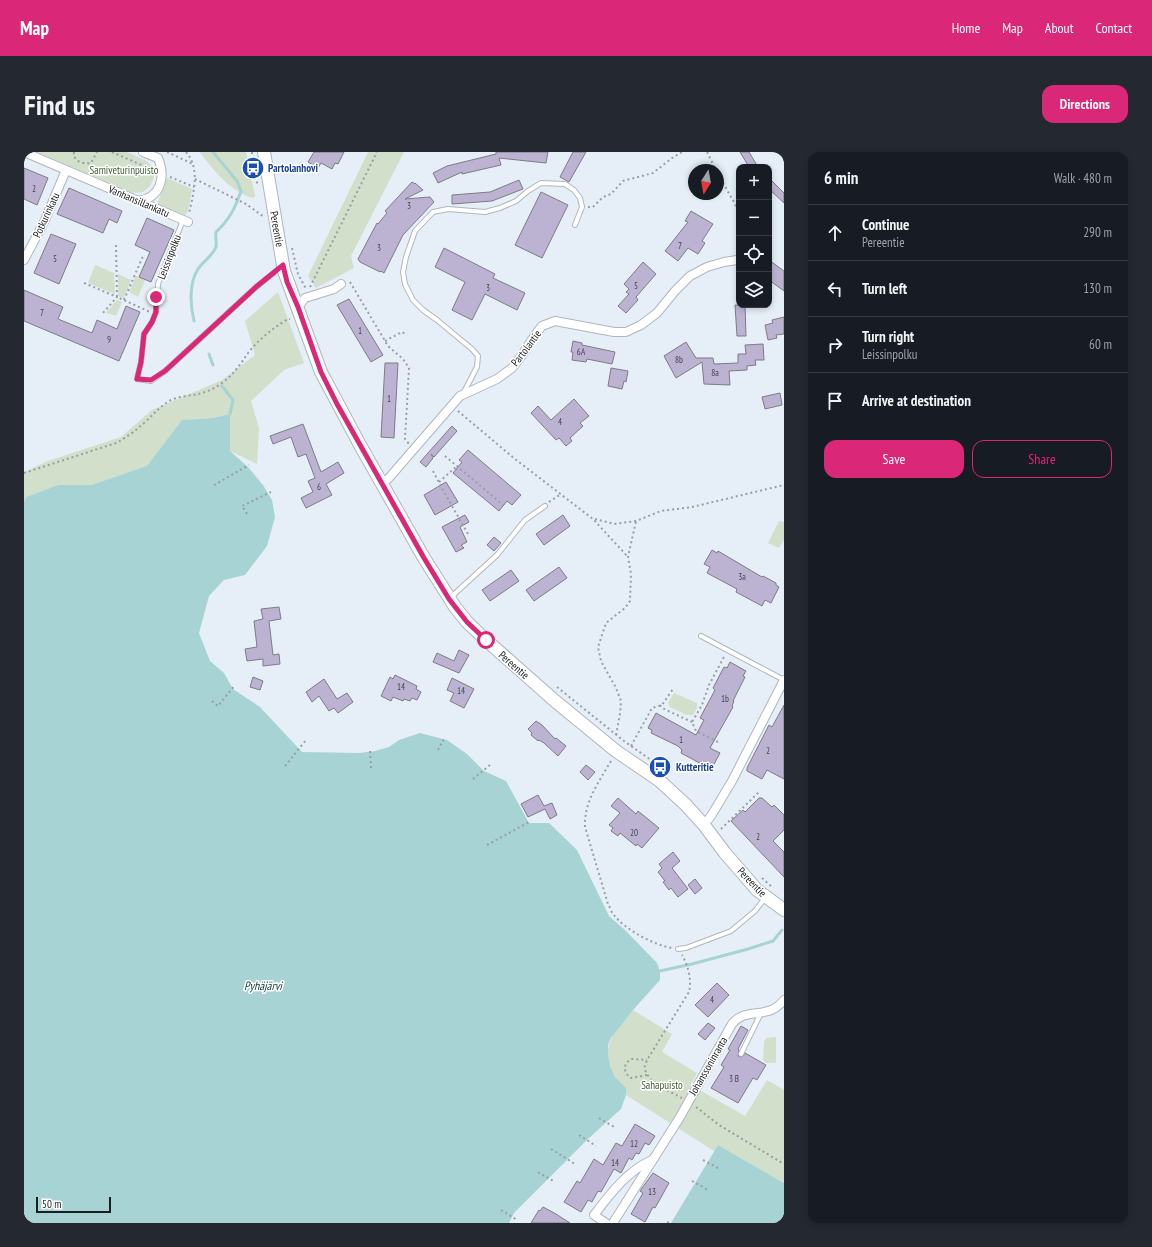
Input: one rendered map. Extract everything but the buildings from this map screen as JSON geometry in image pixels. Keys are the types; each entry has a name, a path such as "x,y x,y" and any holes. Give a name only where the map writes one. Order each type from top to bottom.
{"street":[{"name":"Vanhansillankatu","path":"24,152 138,201 184,223"},
{"path":"138,201 147,200 156,192 162,174 158,158 143,152"},
{"name":"Pereentie","path":"264,152 287,282 298,307 321,372 337,404 424,558 449,599 467,622 490,644 616,752 660,781 686,805 707,820 749,882 770,893 784,910"},
{"name":"Potkurinkatu","path":"24,260 45,220 66,170"},
{"name":"Partolantie","path":"381,482 388,479 451,405 463,394 497,379 512,368 542,326 555,321 614,332 626,332 641,325 657,313 675,291 690,276 718,264 736,260"},
{"path":"298,307 305,298 334,289 345,282"},
{"path":"707,820 732,781 784,680"},
{"name":"Johanssoninranta","path":"613,1223 652,1159 680,1117 736,1020 744,1016 772,1011 784,1000"},
{"name":"Johanssoninranta","path":"606,1223 594,1215 614,1190 633,1170 652,1159"}],"lane":[{"path":"463,394 477,367 478,356 472,349 423,310 413,300 405,284 403,272 406,257 415,231 433,212 448,208 485,212 500,208 516,201 541,183 565,184 574,190 580,198 582,207 575,225"},
{"name":"Leissinpolku","path":"184,223 158,284 155,314 152,322 144,334 141,362 137,379 151,380 165,371 256,287 283,265"},
{"path":"449,599 497,555 525,520 545,506"},
{"path":"701,636 784,680"},
{"path":"678,949 686,948 730,932 755,911 770,893"},
{"path":"741,1054 761,1013"}],"path":[{"path":"74,152 73,155 76,161 84,164 91,163 97,152"},
{"path":"167,152 194,164"},
{"path":"184,223 195,179 194,164 186,152"},
{"path":"252,152 256,182"},
{"path":"291,242 298,274 308,292 377,152"},
{"path":"582,207 593,207 603,197 611,194 623,181 653,173 682,152"},
{"path":"707,152 713,164"},
{"path":"195,179 246,204 265,218"},
{"path":"724,185 736,207"},
{"path":"103,313 117,297 116,244"},
{"path":"124,300 143,256"},
{"path":"345,282 388,346 403,359 408,368 405,439 413,449"},
{"path":"84,283 155,314"},
{"path":"24,473 116,443 143,424 158,408 172,400 208,391 227,379 238,368 257,342 288,319"},
{"path":"385,341 402,332 407,335"},
{"path":"451,405 515,459 593,519 628,557"},
{"path":"445,456 503,506"},
{"path":"214,485 249,465"},
{"path":"439,482 457,466"},
{"path":"433,470 468,534"},
{"path":"593,519 614,524 636,521 660,511 692,507 784,486"},
{"path":"247,514 242,506 271,492"},
{"path":"545,506 561,494"},
{"path":"616,735 620,714 620,700 616,688 601,661 598,647 606,623 625,608 630,601 631,574 628,557 636,521"},
{"path":"692,722 702,705 709,685 727,650"},
{"path":"553,684 616,735 660,767"},
{"path":"212,701 218,706 235,685"},
{"path":"631,746 652,708 660,705 673,689"},
{"path":"660,705 662,708 692,722 696,731 718,742"},
{"path":"438,750 445,737"},
{"path":"285,766 306,740"},
{"path":"370,751 371,768"},
{"path":"611,761 587,806 585,821 585,827 608,904 613,915 628,928 644,938 678,949"},
{"path":"473,779 490,765"},
{"path":"721,829 760,791"},
{"path":"707,820 721,829 725,835"},
{"path":"487,845 531,821"},
{"path":"762,877 770,893"},
{"path":"684,957 691,986 689,992 647,1060 644,1068 647,1076 660,1087 688,1101 720,1125 784,1164"},
{"path":"647,1060 632,1059 627,1062 625,1067 626,1073 631,1078 647,1076"},
{"path":"599,1118 616,1128"},
{"path":"579,1135 596,1146"},
{"path":"551,1149 575,1164"},
{"path":"703,1160 718,1168"},
{"path":"538,1172 555,1182"},
{"path":"692,1181 708,1190"},
{"path":"501,1210 517,1220"}],"green space":[{"name":"Samiveturinpuisto","path":"37,152 127,152 147,161 153,168 154,178 150,186 143,192 133,193"},
{"path":"200,152 246,152 255,196 253,198 245,195 230,186 210,166"},
{"path":"368,152 404,152 351,256 354,268 316,288 308,276"},
{"path":"167,178 192,189 188,211 185,215 157,204"},
{"path":"95,265 114,273 115,294 88,283"},
{"path":"118,274 131,280 124,298 118,296"},
{"path":"136,276 145,280 138,297 129,292"},
{"path":"278,292 304,363 284,370 251,401 259,428 257,464 230,451 230,414 213,418 182,420 148,466 91,485 58,485 26,497 24,502 24,472 48,461 121,437 152,410 222,380 255,355 245,321"},
{"path":"117,300 122,302 116,316 106,313"},
{"path":"779,521 784,522 784,540 779,548 768,543"},
{"path":"674,693 697,703 697,708 693,715 687,715 670,707 668,703"},
{"name":"Sahapuisto","path":"633,1010 672,1034 662,1052 697,1073 691,1085 745,1116 767,1080 784,1090 784,1183 718,1145 714,1151 626,1095 623,1086 614,1075 610,1065 608,1047 615,1032"},
{"path":"776,1037 776,1063 766,1063 763,1060 764,1042 766,1038"}],"water":[{"name":"Pyhäjärvi","path":"230,414 230,451 248,467 263,485 272,500 275,517 267,546 245,575 224,580 209,596 199,633 210,661 224,673 233,689 260,707 302,752 360,753 375,751 389,747 399,740 420,733 447,740 467,754 484,771 506,781 529,823 549,823 577,850 609,916 657,963 660,971 660,980 633,1010 611,1038 608,1045 610,1066 615,1077 626,1088 626,1095 621,1109 589,1138 514,1213 509,1223 24,1223 24,502 26,497 58,485 91,485 147,466 182,420 213,418"},
{"path":"718,1145 784,1183 784,1223 671,1223"}],"waterway":[{"path":"194,321 191,294 195,275 200,266 210,256 216,247 216,232 232,213 241,191 237,181 213,152"},
{"path":"209,354 213,365"},
{"path":"222,386 233,400 230,414"},
{"path":"660,971 692,964 773,941 782,930"}],"place":[{"name":"Partolanhovi","path":"253,168"},
{"name":"Kutteritie","path":"660,767"}],"route":[{"path":"156,297 156,312 152,322 144,334 141,362 137,379 151,380 165,371 256,287 283,265 287,282 298,307 321,372 337,404 424,558 454,607 486,640"}]}
